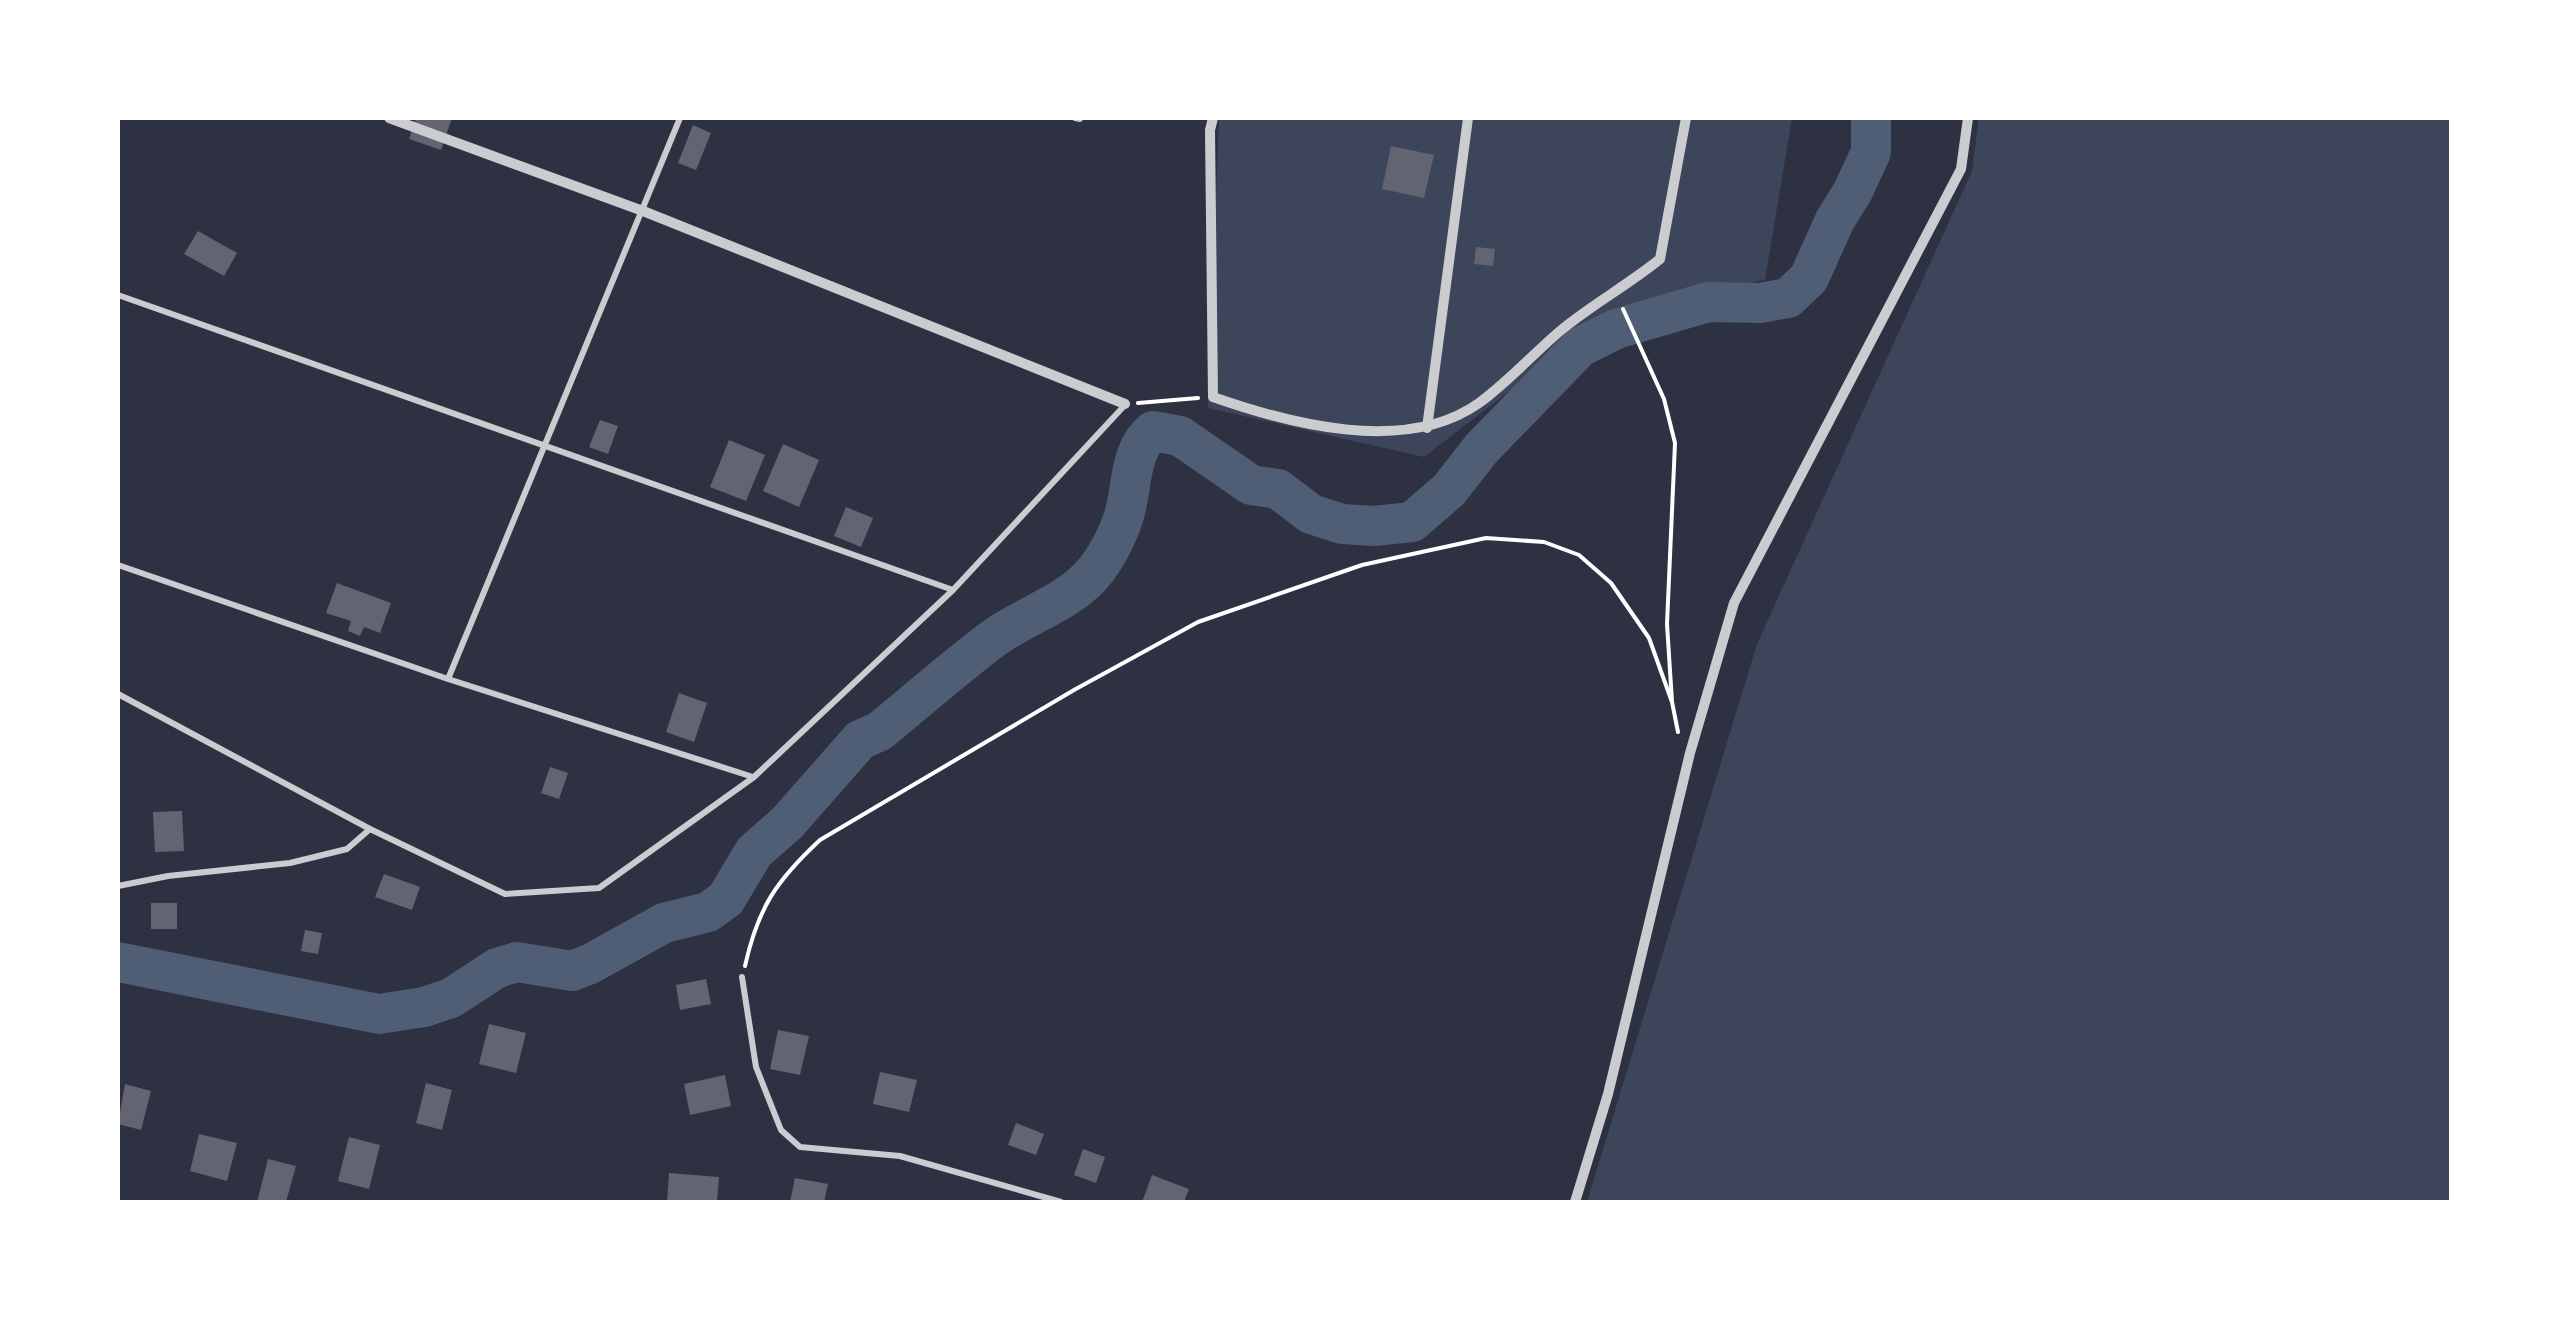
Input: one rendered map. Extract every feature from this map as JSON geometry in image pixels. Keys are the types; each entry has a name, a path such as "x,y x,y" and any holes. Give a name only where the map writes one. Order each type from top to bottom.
{"street":[{"path":"388,118 643,212 1126,404"},
{"path":"1213,118 1212,397 1272,418 1368,430 1427,428 1478,404 1564,328 1660,259 1686,118"},
{"path":"1427,428 1468,118"},
{"path":"1575,1202 1608,1094 1690,753 1734,603 1961,169 1968,118"}],"lane":[{"path":"448,678 680,118"},
{"path":"118,295 952,590"},
{"path":"118,694 370,830 505,894 599,888 754,777 952,590 1126,404"},
{"path":"118,565 754,777"},
{"path":"118,886 168,876 290,863 347,848 370,830"},
{"path":"742,978 756,1066 782,1130 800,1147 900,1156 1061,1202"}],"path":[{"path":"1623,309 1664,399 1675,443 1666,624 1672,702 1679,736"},
{"path":"1126,404 1212,397"},
{"path":"742,978 753,929 785,873 820,840 1198,622 1362,564 1486,538 1544,542 1580,556 1611,583 1649,638 1672,702"}],"shaded area":[{"path":"1219,118 1792,118 1765,280 1615,310 1424,457 1208,408"},
{"path":"1979,118 2451,118 2451,1202 1587,1202 1757,644 1972,171"}],"building":[{"path":"416,118 452,118 441,150 409,139"},
{"path":"693,125 711,133 696,170 678,163"},
{"path":"1391,146 1434,155 1424,198 1382,189"},
{"path":"198,231 237,253 224,276 184,254"},
{"path":"1476,247 1495,249 1493,266 1474,264"},
{"path":"600,420 618,426 608,454 589,447"},
{"path":"729,440 765,455 746,501 710,487"},
{"path":"783,444 819,460 799,507 763,491"},
{"path":"846,507 873,518 861,547 834,536"},
{"path":"337,583 391,603 380,633 364,627 360,636 348,631 351,621 326,613"},
{"path":"679,693 707,703 694,742 666,732"},
{"path":"550,767 568,773 559,799 541,793"},
{"path":"182,811 184,851 155,852 153,812"},
{"path":"384,874 420,887 412,910 375,897"},
{"path":"151,903 177,903 177,929 151,929"},
{"path":"305,930 322,933 318,954 301,951"},
{"path":"706,979 711,1004 680,1010 676,985"},
{"path":"489,1024 526,1033 516,1073 479,1064"},
{"path":"778,1030 809,1036 800,1075 770,1069"},
{"path":"880,1072 917,1080 909,1112 873,1104"},
{"path":"725,1075 731,1106 690,1115 684,1084"},
{"path":"426,1083 452,1090 442,1130 416,1123"},
{"path":"125,1084 151,1091 141,1130 118,1124"},
{"path":"1016,1123 1044,1134 1036,1155 1008,1145"},
{"path":"199,1134 237,1143 227,1181 190,1171"},
{"path":"349,1137 380,1145 369,1189 338,1181"},
{"path":"1083,1149 1105,1157 1096,1183 1074,1175"},
{"path":"268,1159 296,1166 286,1202 257,1202"},
{"path":"669,1173 719,1177 717,1202 667,1202"},
{"path":"1152,1175 1189,1189 1184,1202 1142,1202"},
{"path":"795,1178 828,1184 824,1202 790,1202"}],"waterway":[{"path":"118,962 379,1014 451,998 497,968 517,962 572,971 664,923 708,912 726,899 754,852 787,823 860,740 880,731 994,638 1086,581 1101,564 1118,532 1136,456 1153,431 1180,436 1251,485 1278,489 1311,514 1342,524 1412,522 1449,490 1481,449 1580,347 1616,329 1708,302 1760,303 1788,298 1809,278 1871,152 1871,118"}]}
